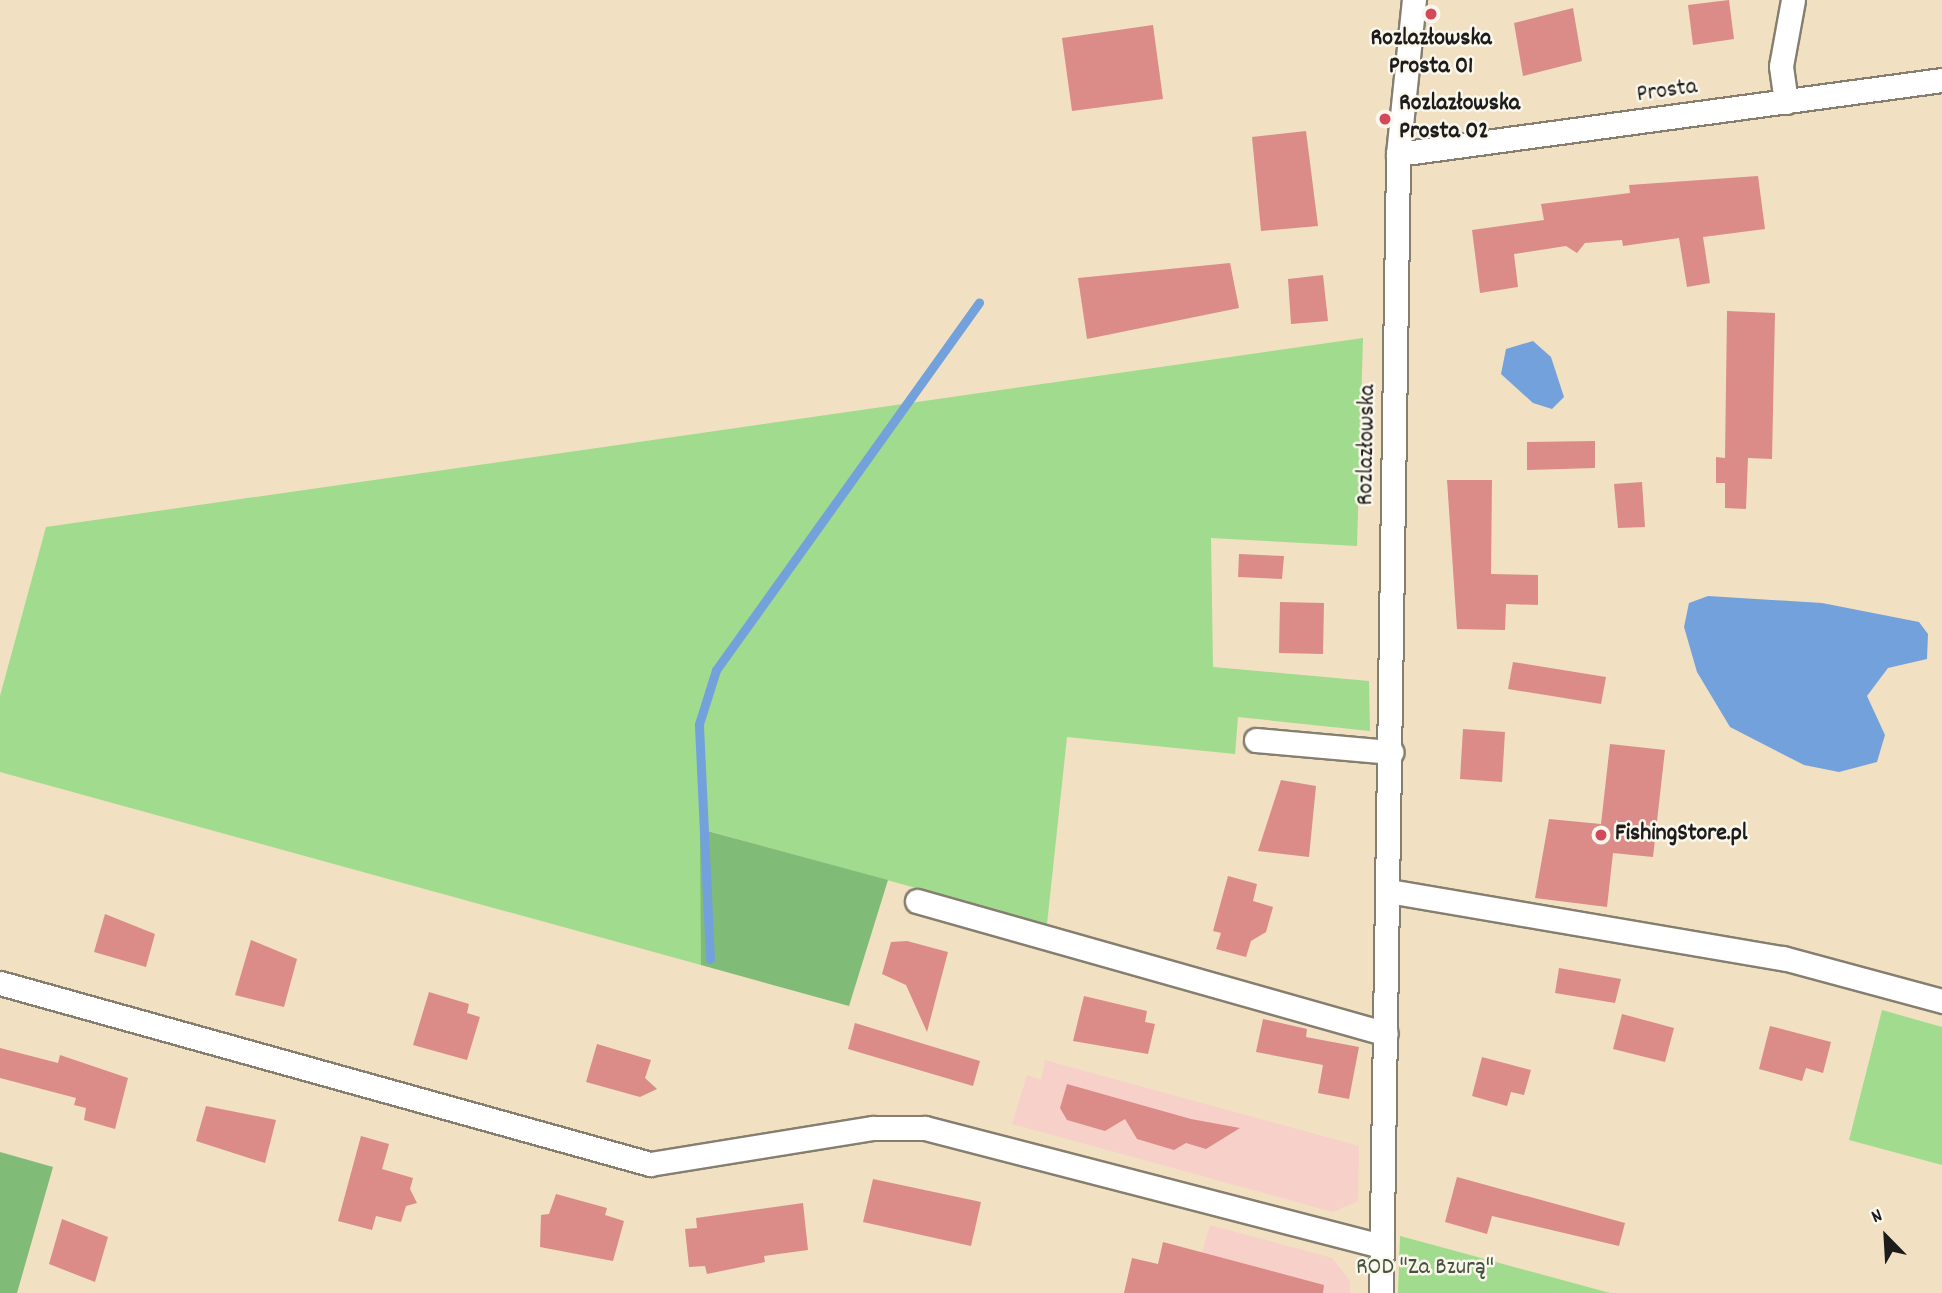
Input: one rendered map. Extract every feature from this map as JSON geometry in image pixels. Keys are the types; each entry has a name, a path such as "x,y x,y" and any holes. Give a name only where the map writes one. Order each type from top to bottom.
{"street":[{"name":"Rozlazłowska","path":"1381,1293 1398,154 1414,0"},
{"path":"1786,102 1782,66 1793,0"},
{"name":"Prosta","path":"1398,154 1942,80"},
{"path":"1256,740 1391,752"},
{"path":"1389,891 1783,958 1942,1001"},
{"path":"917,901 1386,1034"},
{"path":"0,983 650,1164 873,1128 925,1128 1381,1246"}],"shaded area":[{"path":"1045,1060 1359,1146 1358,1201 1333,1212 1012,1124 1027,1075 1041,1080"},
{"path":"1210,1225 1332,1258 1350,1281 1350,1293 1191,1293"}],"green space":[{"path":"1363,338 1357,546 1211,538 1213,667 1369,681 1370,731 1238,717 1235,754 1067,737 1047,924 701,829 701,965 0,772 0,696 46,527"},
{"path":"700,829 888,880 849,1006 701,965"},
{"path":"1882,1010 1942,1027 1942,1165 1849,1140"},
{"path":"0,1152 53,1167 17,1293 0,1293"},
{"name":"ROD \"Za Bzurą\"","path":"1400,1236 1415,1240 1610,1293 1398,1293"}],"water":[{"path":"1533,341 1551,357 1564,397 1552,409 1533,403 1501,374 1506,349"},
{"path":"1708,596 1822,603 1919,622 1928,634 1927,659 1888,668 1867,696 1885,735 1877,762 1839,772 1804,765 1730,727 1697,672 1684,627 1689,603"}],"building":[{"path":"1729,0 1734,39 1693,45 1688,5"},
{"path":"1573,8 1582,61 1523,76 1514,23"},
{"path":"1153,25 1163,99 1072,111 1062,38"},
{"path":"1306,131 1318,226 1261,231 1252,137"},
{"path":"1758,176 1765,229 1703,237 1710,283 1687,287 1679,238 1623,246 1622,240 1585,243 1577,253 1566,246 1514,254 1518,287 1480,293 1472,230 1544,220 1541,204 1630,193 1629,185"},
{"path":"1230,263 1239,308 1087,339 1078,278"},
{"path":"1323,275 1328,321 1291,324 1288,279"},
{"path":"1727,311 1775,313 1772,459 1748,458 1746,509 1725,508 1725,483 1716,483 1716,457 1725,458"},
{"path":"1595,441 1595,468 1527,470 1527,442"},
{"path":"1447,480 1492,480 1491,574 1538,575 1538,605 1506,604 1505,630 1457,629"},
{"path":"1642,482 1645,527 1618,528 1614,484"},
{"path":"1239,554 1284,556 1282,579 1238,577"},
{"path":"1280,602 1324,603 1323,654 1279,653"},
{"path":"1513,662 1606,677 1601,704 1508,689"},
{"path":"1463,729 1505,732 1502,782 1460,779"},
{"name":"FishingStore.pl","path":"1610,744 1665,750 1653,857 1613,853 1607,907 1535,898 1549,819 1601,824"},
{"path":"1281,780 1316,786 1309,857 1258,851"},
{"path":"1228,876 1257,884 1253,901 1273,907 1266,932 1251,941 1246,957 1216,949 1221,933 1213,931"},
{"path":"105,914 155,934 146,967 94,952"},
{"path":"251,940 297,959 284,1007 235,995"},
{"path":"907,941 948,952 927,1032 906,985 882,974 891,942"},
{"path":"1559,968 1621,979 1615,1003 1555,993"},
{"path":"429,992 469,1004 467,1013 480,1017 467,1060 413,1045"},
{"path":"1084,996 1147,1011 1145,1022 1155,1024 1148,1054 1073,1041"},
{"path":"1622,1014 1674,1028 1665,1062 1613,1049"},
{"path":"1263,1019 1307,1029 1306,1037 1359,1047 1349,1099 1318,1093 1323,1065 1256,1052"},
{"path":"855,1023 980,1061 973,1086 848,1049"},
{"path":"1770,1026 1831,1042 1823,1073 1806,1068 1802,1081 1759,1069"},
{"path":"597,1044 651,1060 645,1078 657,1089 640,1097 586,1082"},
{"path":"0,1048 58,1063 60,1055 128,1078 115,1129 84,1120 86,1108 74,1105 76,1098 0,1078"},
{"path":"1482,1057 1531,1070 1524,1095 1511,1092 1507,1106 1472,1096"},
{"path":"1067,1084 1191,1119 1240,1128 1206,1149 1186,1143 1174,1150 1137,1139 1125,1119 1105,1131 1067,1120 1060,1108"},
{"path":"206,1106 276,1120 265,1163 196,1141"},
{"path":"361,1136 389,1144 382,1169 413,1178 410,1189 417,1203 406,1206 401,1222 376,1216 372,1230 338,1221"},
{"path":"1457,1177 1625,1223 1619,1246 1492,1216 1487,1234 1445,1222"},
{"path":"873,1179 981,1202 971,1246 863,1222"},
{"path":"556,1194 607,1208 605,1215 624,1221 613,1261 540,1247 541,1215 549,1214"},
{"path":"803,1203 808,1250 764,1256 765,1262 707,1274 705,1266 689,1267 685,1229 697,1228 696,1218"},
{"path":"62,1219 108,1237 95,1282 49,1264"},
{"path":"1163,1242 1324,1285 1323,1293 1124,1293 1132,1258 1158,1264"}],"waterway":[{"path":"710,959 699,724 716,670 979,302"}],"place":[{"name":"Rozlazłowska Prosta 01","path":"1431,14"},
{"name":"Rozlazłowska Prosta 02","path":"1385,119"},
{"name":"FishingStore.pl","path":"1601,835"}]}
